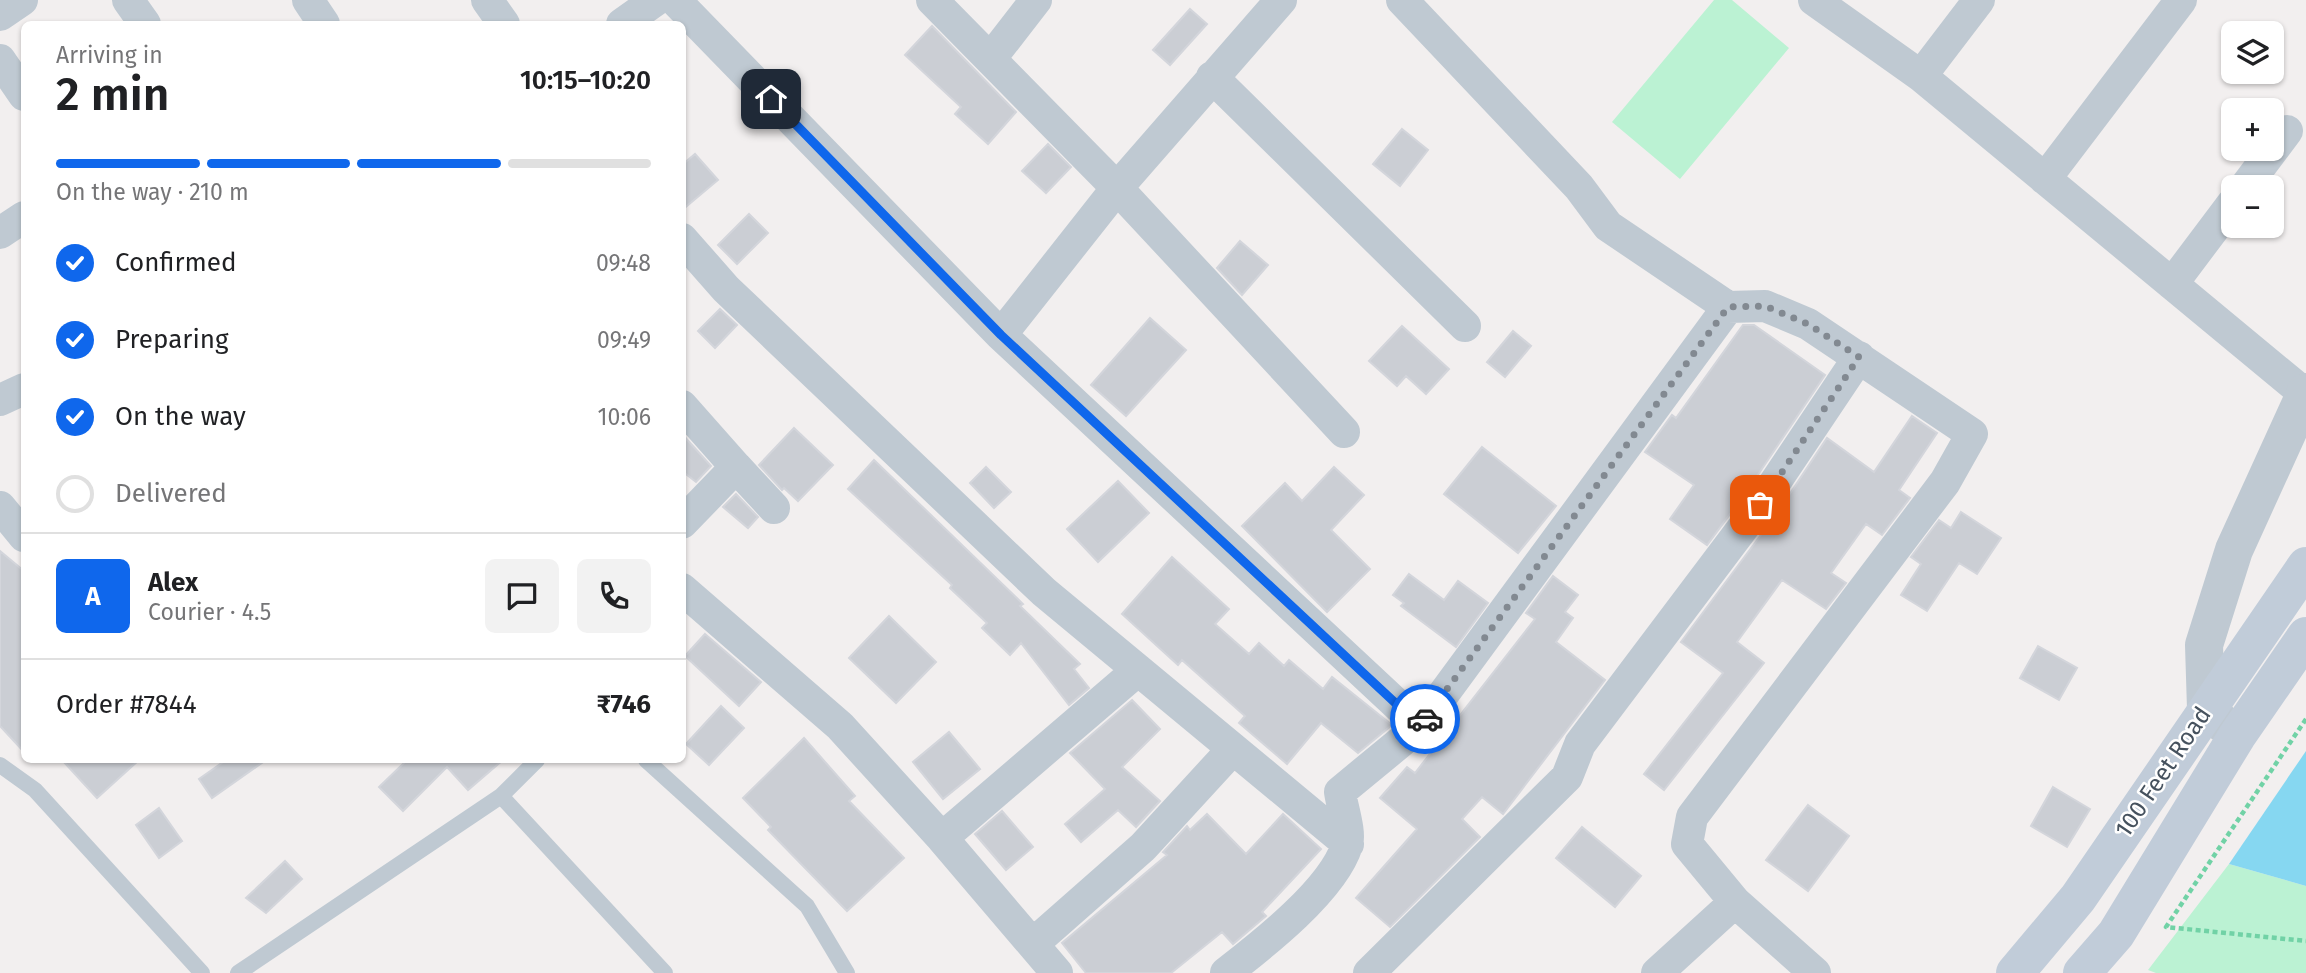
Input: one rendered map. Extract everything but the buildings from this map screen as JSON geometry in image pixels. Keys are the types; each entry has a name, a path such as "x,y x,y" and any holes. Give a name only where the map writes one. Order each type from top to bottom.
{"main road":[{"name":"100 Feet Road","path":"2015,973 2078,898 2306,566"},
{"name":"100 Feet Road","path":"2082,973 2116,934 2238,736 2306,636"}],"street":[{"path":"0,15 22,0"},
{"path":"128,0 143,21"},
{"path":"307,0 322,21"},
{"path":"487,0 502,21"},
{"path":"626,21 655,0"},
{"path":"676,0 1001,335 1420,726"},
{"path":"932,0 1117,188 1344,432"},
{"path":"991,58 1037,0"},
{"path":"1001,335 1117,188 1281,0"},
{"path":"1402,0 1579,187 1608,226 1728,307 1765,306 1808,324 1972,434 1945,482 1692,817 1686,844 1735,902 1815,973"},
{"path":"1814,0 1921,76 2306,393 2234,550 2204,645 2206,709 2238,736"},
{"path":"1921,76 1979,0"},
{"path":"2045,179 2181,0"},
{"path":"0,60 21,91"},
{"path":"1212,77 1465,326"},
{"path":"2254,175 2287,131"},
{"path":"2172,284 2221,219"},
{"path":"0,233 21,220"},
{"path":"686,244 726,289 1044,592 1348,844"},
{"path":"1226,973 1299,912 1326,880 1348,844 1340,792 1420,726 1728,307"},
{"path":"1369,973 1567,777 1580,744 1760,505 1859,357"},
{"path":"0,400 21,390"},
{"path":"686,411 774,508"},
{"path":"686,519 736,467"},
{"path":"0,507 21,532"},
{"path":"686,592 840,726 942,838 1058,973"},
{"path":"942,838 1138,670"},
{"path":"1034,943 1143,847 1232,750"},
{"path":"1657,973 1735,902"}],"lane":[{"path":"238,973 501,796 534,763"},
{"path":"649,763 807,906 847,973"},
{"path":"0,765 35,790 202,973"},
{"path":"501,796 664,973"}],"path":[{"path":"2306,719 2166,927 2306,940"}],"green space":[{"path":"1714,0 1732,0 1789,48 1680,179 1612,122"},
{"path":"2229,864 2306,886 2306,973 2156,973 2148,970"}],"water":[{"path":"2306,751 2306,886 2229,864"}],"way so far":[{"path":"1425,719 1728,307 1765,306 1808,324 1859,357 1760,505"}],"route":[{"path":"771,99 1001,335 1420,726 1425,719"}]}
